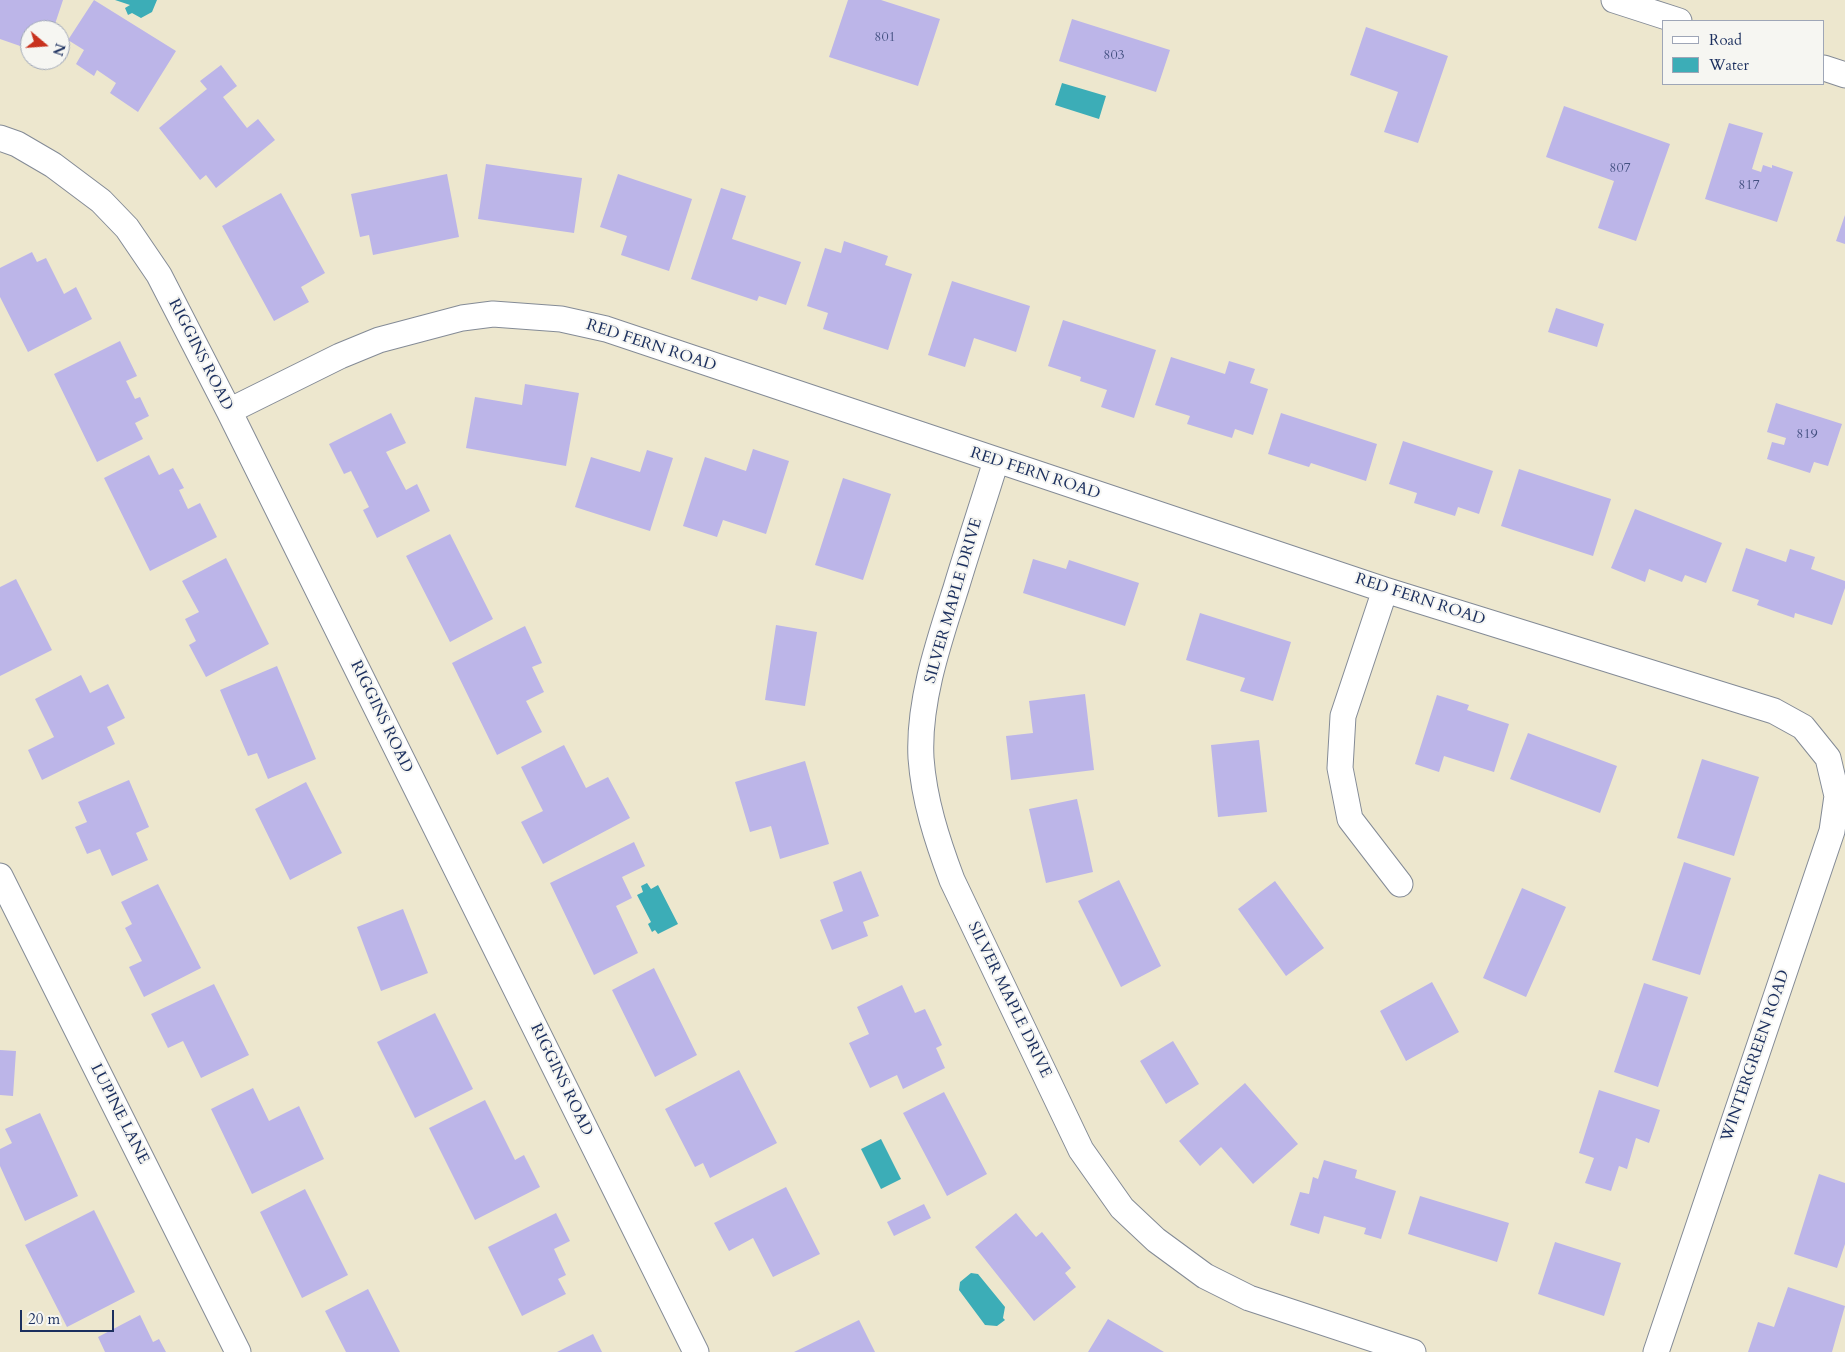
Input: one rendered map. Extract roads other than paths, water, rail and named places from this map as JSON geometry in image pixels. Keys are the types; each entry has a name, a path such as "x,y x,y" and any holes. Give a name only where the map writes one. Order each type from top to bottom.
{"street":[{"path":"1614,0 1676,20"},
{"path":"1825,68 1845,75"},
{"name":"RIGGINS ROAD","path":"0,138 17,144 53,166 101,201 127,228 159,275 230,411 696,1352"},
{"name":"RED FERN ROAD","path":"230,411 340,356 379,340 462,318 493,314 561,319 606,329 1385,590 1774,712 1803,727 1828,758"},
{"name":"SILVER MAPLE DRIVE","path":"996,461 938,642 926,698 921,757 926,792 938,841 952,880 1081,1150 1122,1208 1156,1240 1205,1276 1249,1298 1413,1352"},
{"path":"1385,590 1342,716 1340,768 1350,818 1400,884"},
{"name":"WINTERGREEN ROAD","path":"1656,1352 1832,831 1837,796 1828,758"},
{"name":"LUPINE LANE","path":"0,876 9,916 238,1352"}],"water":[{"path":"115,0 157,0 152,12 141,18 132,13 128,15 125,8 130,5"},
{"path":"1062,83 1106,96 1099,119 1055,105"},
{"path":"647,883 651,889 658,885 678,924 658,934 655,930 652,932 648,924 651,922 637,895 643,892 641,886"},
{"path":"881,1139 901,1179 881,1189 861,1149"},
{"path":"971,1273 978,1274 1005,1307 1003,1318 1005,1320 997,1326 985,1325 959,1290 960,1282"}]}
